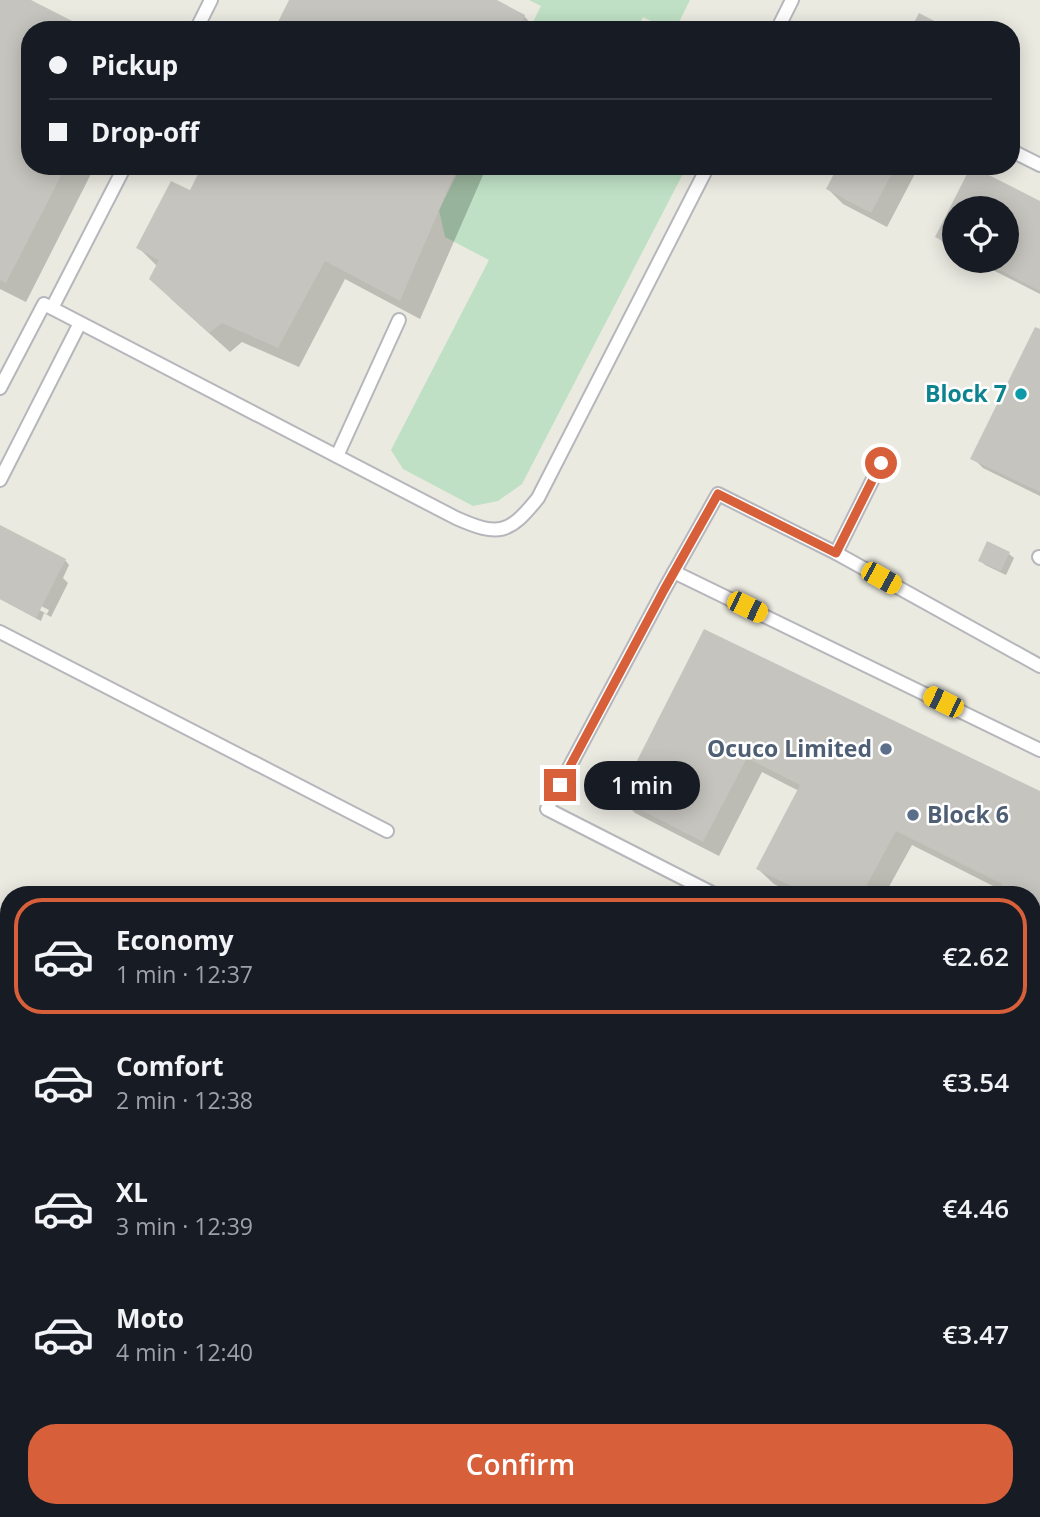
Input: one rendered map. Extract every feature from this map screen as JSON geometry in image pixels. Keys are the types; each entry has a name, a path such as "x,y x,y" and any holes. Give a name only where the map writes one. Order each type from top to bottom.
{"lane":[{"path":"200,21 211,0"},
{"path":"781,21 791,1"},
{"path":"1020,155 1040,166"},
{"path":"0,388 86,242 120,175"},
{"path":"48,306 475,526 499,531 521,520 538,498 703,175"},
{"path":"337,456 399,320"},
{"path":"0,480 80,323"},
{"path":"836,553 881,463"},
{"path":"698,886 547,810 718,494 836,553 1040,666"},
{"path":"674,572 1040,750"},
{"path":"0,632 387,831"}],"green space":[{"path":"529,0 690,0 680,21 651,21 643,17 641,21 534,21 541,6"},
{"path":"456,175 682,175 522,484 498,501 473,506 403,469 391,450 489,260 445,237 439,210"}],"building":[{"path":"0,0 31,0 72,21 21,21 21,175 61,175 6,283 0,280"},
{"path":"289,0 497,0 525,15 522,21 278,21"},
{"path":"919,13 935,21 915,21"},
{"path":"198,175 454,175 400,301 325,261 278,348 222,323 209,333 149,279 159,260 136,248 171,181 190,190"},
{"path":"833,175 891,175 871,213 826,189"},
{"path":"966,175 989,175 1040,201 1040,291 1005,273 1019,273 1019,196 956,196"},
{"path":"942,223 942,241 935,237"},
{"name":"Block 7","path":"1035,327 1040,329 1040,492 970,459"},
{"path":"0,525 66,559 36,618 0,599"},
{"path":"987,541 1010,552 1001,571 978,561"},
{"name":"Block 6","path":"704,629 1040,791 1040,886 1001,886 1002,884 896,831 866,886 791,886 756,869 800,785 747,758 703,842 618,798"}],"place":[{"name":"Block 7","path":"1021,394"},
{"name":"Ocuco Limited","path":"886,749"},
{"name":"Block 6","path":"913,815"}],"route":[{"path":"560,785 718,494 836,553 881,463"}]}
